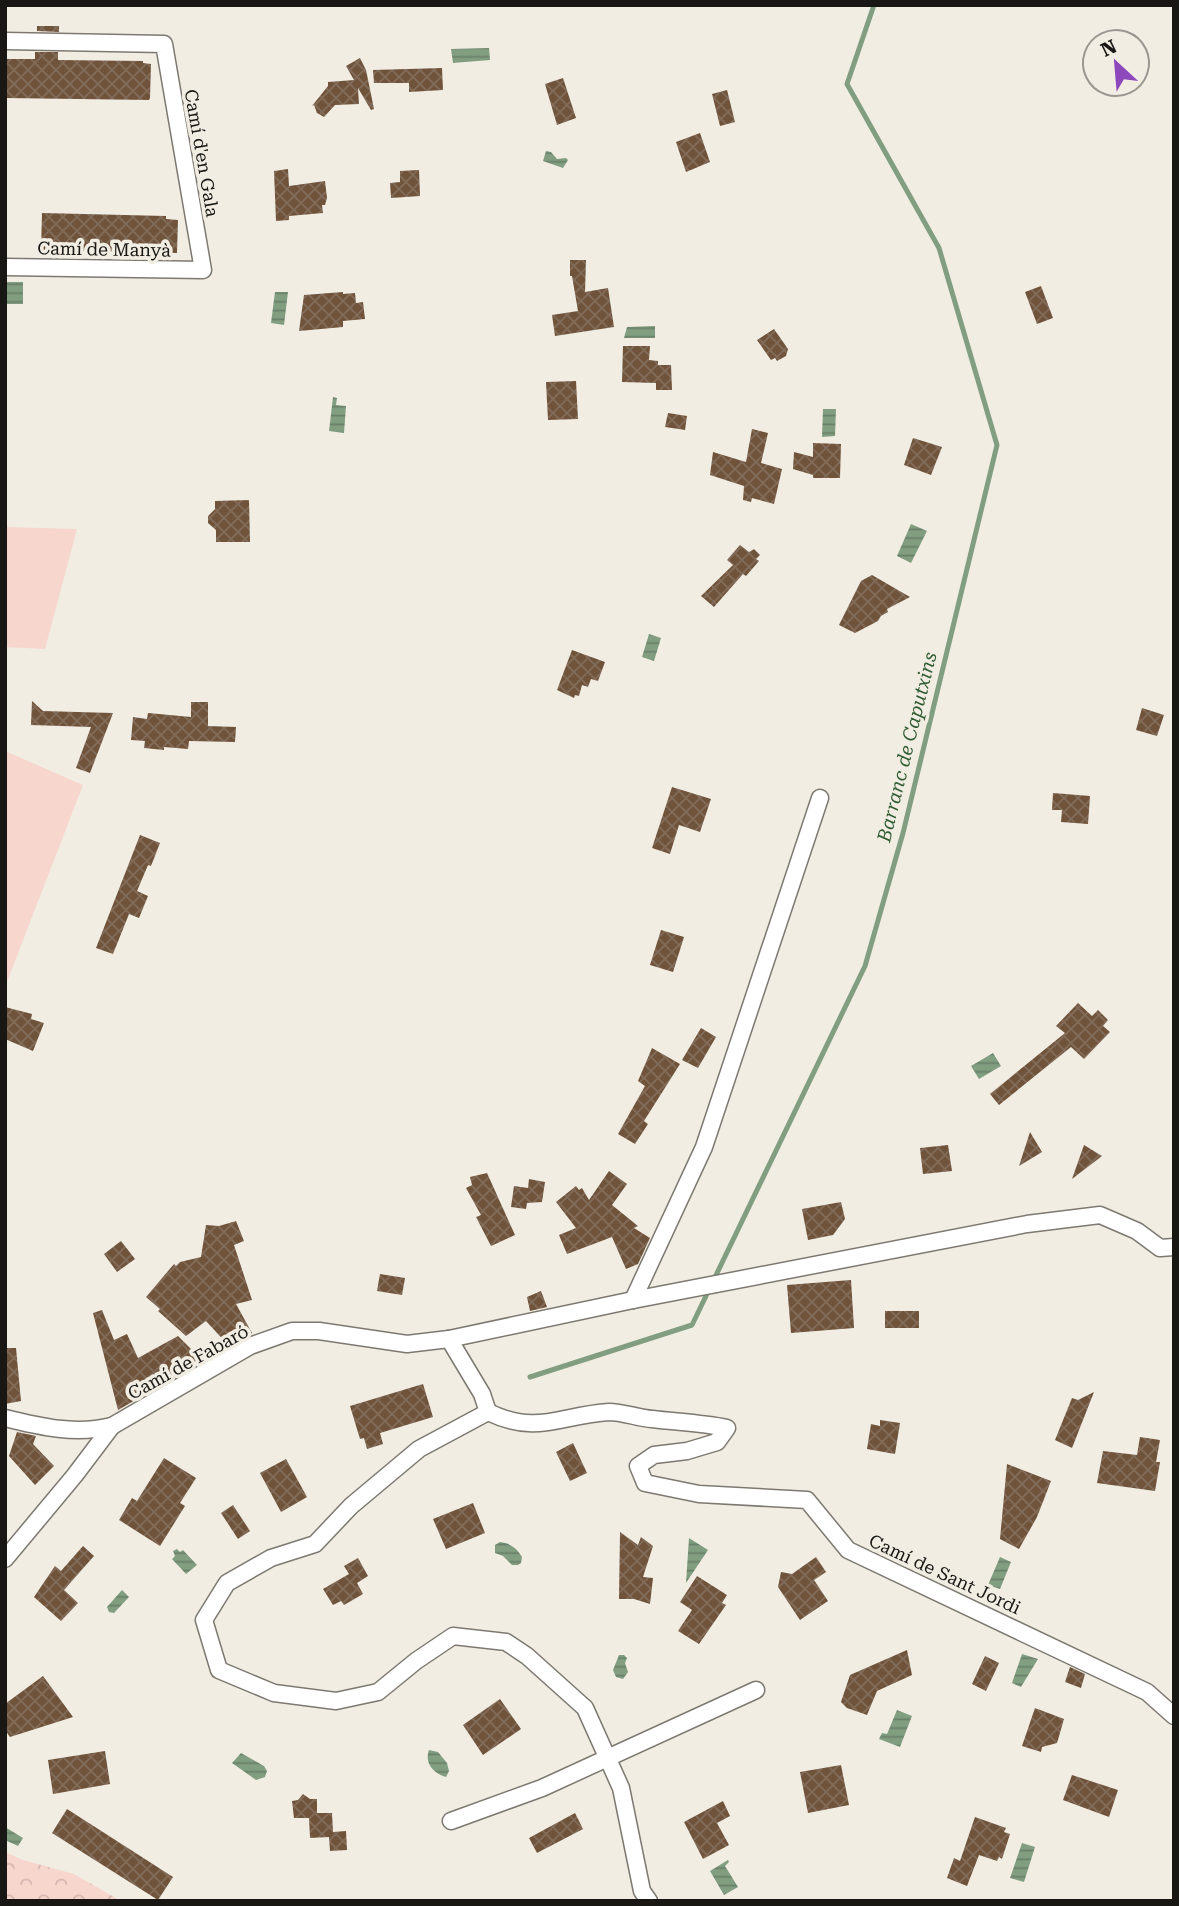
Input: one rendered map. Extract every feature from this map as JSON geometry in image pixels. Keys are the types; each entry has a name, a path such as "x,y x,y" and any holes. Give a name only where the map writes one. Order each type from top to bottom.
{"street":[{"name":"Camí d'en Gala","path":"5,41 164,44 203,270"},
{"name":"Camí de Manyà","path":"5,267 203,270"},
{"path":"633,1300 704,1147 820,798"},
{"name":"Camí de Fabaró","path":"112,1426 250,1346 292,1331 318,1331 407,1344 449,1339 633,1300 1027,1224 1100,1215 1137,1231 1160,1248 1174,1247"},
{"path":"449,1339 478,1385 488,1412 419,1450 351,1506 315,1544 271,1558 227,1583 204,1620 219,1670 274,1693 336,1701 378,1692 416,1661 453,1636 506,1642 527,1656 585,1708 621,1787 642,1891 649,1901"},
{"name":"Camí de Sant Jordi","path":"488,1412 504,1419 538,1425 611,1412 694,1422 727,1429 716,1442 687,1451 654,1455 638,1466 645,1483 699,1494 807,1500 848,1550 1147,1692 1174,1716"},
{"path":"5,1418 46,1428 94,1430 112,1426"},
{"path":"5,1559 112,1426"},
{"path":"451,1821 542,1788 756,1690"}],"green space":[{"path":"5,527 77,529 45,649 5,647"},
{"path":"5,751 83,785 5,987"},
{"path":"5,1852 23,1860 74,1874 121,1901 5,1901"}],"shaded area":[{"path":"489,48 490,60 453,63 451,49"},
{"path":"546,151 551,152 557,159 568,160 563,168 543,161"},
{"path":"5,282 23,282 23,304 5,304"},
{"path":"275,292 288,292 284,325 271,323"},
{"path":"655,326 655,338 624,338 627,327"},
{"path":"333,397 337,398 336,405 346,406 344,433 329,431"},
{"path":"823,409 836,409 835,436 822,437"},
{"path":"911,524 927,531 911,563 897,556"},
{"path":"649,634 661,638 654,661 642,657"},
{"path":"993,1053 1001,1066 979,1079 971,1066"},
{"path":"689,1538 708,1550 686,1583"},
{"path":"500,1542 515,1549 522,1557 521,1563 512,1565 503,1556 495,1553 495,1545"},
{"path":"177,1549 180,1552 183,1550 197,1565 186,1574 172,1559 175,1556 173,1551"},
{"path":"1000,1557 1011,1562 1000,1589 988,1585"},
{"path":"122,1590 129,1597 114,1613 109,1612 107,1607"},
{"path":"1022,1654 1038,1659 1021,1687 1012,1683"},
{"path":"619,1655 627,1658 625,1663 628,1672 623,1679 616,1677 613,1670"},
{"path":"897,1710 912,1716 900,1747 879,1739 882,1733 887,1734"},
{"path":"429,1750 438,1752 447,1763 449,1771 446,1777 431,1767"},
{"path":"241,1753 264,1766 267,1771 265,1777 256,1780 232,1763"},
{"path":"5,1827 23,1838 18,1846 5,1840"},
{"path":"1022,1843 1035,1847 1024,1882 1010,1878"},
{"path":"728,1860 725,1866 738,1887 724,1895 710,1871"}],"building":[{"path":"37,26 59,26 59,32 37,31"},
{"path":"35,52 58,52 58,60 143,61 151,64 150,98 5,98 5,59 35,59"},
{"path":"360,58 366,70 374,109 371,110 358,88 359,104 335,105 324,117 317,113 314,105 312,106 328,86 328,82 354,80 346,66"},
{"path":"442,68 443,90 409,92 409,83 374,83 373,70"},
{"path":"563,78 576,118 557,125 545,84"},
{"path":"727,90 735,122 720,126 712,94"},
{"path":"700,133 710,162 686,172 676,142"},
{"path":"288,169 289,186 325,181 327,198 325,205 322,205 323,213 289,216 289,220 276,221 274,171"},
{"path":"419,170 420,196 391,198 390,183 400,182 400,171"},
{"path":"42,213 166,216 166,219 178,220 177,253 41,250"},
{"path":"570,260 586,260 585,292 608,288 614,327 555,336 552,315 578,311 570,276"},
{"path":"1041,286 1053,318 1037,324 1025,292"},
{"path":"355,293 356,303 363,302 365,319 343,321 343,327 299,331 304,295"},
{"path":"774,329 788,349 786,356 777,361 775,358 771,360 757,340"},
{"path":"623,346 650,346 649,360 658,361 658,365 671,365 672,390 656,390 656,383 622,382"},
{"path":"576,381 578,419 548,420 546,382"},
{"path":"668,413 687,416 685,430 665,427"},
{"path":"752,429 768,433 761,463 782,469 774,504 752,498 751,502 743,500 744,486 710,475 713,452 746,462"},
{"path":"913,438 942,447 931,475 904,465"},
{"path":"813,443 841,444 840,478 813,478 813,475 793,469 794,452 813,457"},
{"path":"249,500 250,542 216,542 216,530 208,523 208,516 215,509 215,501"},
{"path":"740,545 749,552 754,549 760,555 756,559 759,561 746,576 743,574 714,607 701,596 733,565 727,560"},
{"path":"872,575 910,597 887,609 888,612 878,621 855,633 839,625 861,581"},
{"path":"572,650 605,662 598,681 591,679 588,687 582,685 579,696 575,695 574,698 557,690"},
{"path":"32,701 43,711 113,713 90,773 76,768 91,727 31,725"},
{"path":"191,702 208,702 208,726 236,727 235,742 189,741 188,749 164,747 164,750 144,748 145,741 131,740 133,717 147,719 148,713 191,717"},
{"path":"1142,708 1164,715 1157,736 1136,730"},
{"path":"672,787 711,799 700,832 679,825 670,854 652,848"},
{"path":"1053,793 1090,796 1088,824 1061,822 1062,810 1052,810"},
{"path":"140,835 160,843 137,891 148,896 139,918 129,914 113,954 96,948"},
{"path":"661,930 684,937 673,972 650,965"},
{"path":"1078,1003 1092,1016 1098,1010 1108,1020 1103,1026 1110,1032 1084,1059 1071,1047 999,1105 990,1094 1065,1033 1056,1026"},
{"path":"5,1007 32,1014 31,1019 44,1023 33,1051 5,1039"},
{"path":"701,1028 716,1037 698,1068 682,1060"},
{"path":"652,1048 680,1064 644,1121 648,1124 635,1144 618,1134 645,1086 638,1081"},
{"path":"1030,1132 1042,1152 1019,1166"},
{"path":"948,1145 952,1171 923,1174 920,1148"},
{"path":"1084,1145 1102,1156 1072,1179"},
{"path":"609,1171 627,1184 612,1205 638,1226 634,1228 650,1238 638,1264 626,1269 612,1237 567,1254 559,1235 576,1228 556,1202 576,1186 579,1190 582,1188 589,1200"},
{"path":"487,1173 515,1235 491,1246 476,1217 481,1215 466,1188 472,1185 470,1177"},
{"path":"529,1179 545,1182 542,1202 527,1203 526,1209 511,1207 514,1186 528,1188"},
{"path":"841,1202 845,1219 833,1235 808,1240 802,1209"},
{"path":"236,1221 244,1241 234,1245 252,1300 236,1304 252,1333 229,1346 206,1321 186,1336 146,1297 174,1264 176,1266 180,1262 201,1257 206,1225 219,1226"},
{"path":"121,1241 135,1259 117,1272 104,1254"},
{"path":"380,1274 405,1278 402,1295 377,1291"},
{"path":"851,1280 854,1328 791,1333 787,1285"},
{"path":"541,1291 547,1307 530,1311 527,1297"},
{"path":"102,1310 114,1340 127,1334 138,1358 178,1336 203,1361 118,1410 93,1313"},
{"path":"885,1311 919,1311 919,1328 885,1328"},
{"path":"5,1348 16,1348 21,1401 5,1404"},
{"path":"423,1384 433,1417 380,1433 383,1444 367,1449 364,1438 360,1439 350,1406"},
{"path":"1094,1392 1072,1448 1055,1440 1072,1398 1078,1400"},
{"path":"880,1420 900,1423 895,1454 867,1449 871,1424 880,1426"},
{"path":"17,1432 36,1436 33,1444 54,1466 35,1485 9,1456"},
{"path":"1140,1437 1160,1440 1156,1462 1160,1462 1155,1491 1097,1483 1103,1451 1137,1455"},
{"path":"573,1443 587,1473 570,1481 556,1452"},
{"path":"164,1458 196,1478 180,1503 185,1506 160,1546 119,1520 132,1498 137,1501"},
{"path":"286,1459 307,1497 281,1512 260,1473"},
{"path":"1007,1464 1051,1481 1037,1517 1019,1549 1000,1539"},
{"path":"473,1503 485,1533 446,1549 433,1519"},
{"path":"233,1505 250,1531 238,1539 221,1513"},
{"path":"620,1532 638,1545 641,1537 653,1546 643,1577 653,1578 650,1604 634,1599 619,1599"},
{"path":"83,1546 94,1556 64,1590 78,1603 61,1621 34,1597 55,1566 61,1571"},
{"path":"816,1557 826,1572 814,1580 828,1601 800,1620 778,1587 781,1572 792,1574"},
{"path":"358,1558 368,1576 357,1583 363,1594 344,1605 341,1601 333,1605 323,1589 349,1574 344,1566"},
{"path":"697,1576 727,1595 722,1603 726,1605 699,1644 678,1631 692,1610 680,1602"},
{"path":"907,1650 912,1675 877,1691 867,1715 847,1708 841,1702 850,1675"},
{"path":"985,1656 999,1663 986,1691 972,1684"},
{"path":"1070,1667 1085,1674 1081,1688 1065,1682"},
{"path":"43,1676 73,1717 10,1737 5,1730 5,1704"},
{"path":"500,1699 521,1729 483,1755 463,1725"},
{"path":"1035,1708 1064,1719 1057,1743 1042,1747 1041,1752 1022,1746"},
{"path":"105,1751 110,1784 53,1794 48,1760"},
{"path":"841,1765 849,1805 808,1813 800,1772"},
{"path":"1072,1775 1118,1790 1109,1817 1063,1800"},
{"path":"303,1794 310,1799 317,1799 317,1813 332,1813 333,1832 346,1831 347,1850 330,1851 329,1837 310,1838 309,1818 294,1818 292,1801 298,1800"},
{"path":"723,1801 730,1816 717,1823 729,1845 703,1859 684,1822"},
{"path":"67,1809 173,1877 158,1900 52,1833"},
{"path":"575,1813 583,1829 537,1853 529,1838"},
{"path":"975,1817 1006,1828 1004,1832 1010,1834 1002,1859 999,1857 997,1861 979,1855 967,1886 947,1878 954,1858 960,1861"}],"waterway":[{"name":"Barranc de Caputxins","path":"530,1377 692,1325 865,966 903,833 997,445 939,248 847,84 874,5"}]}
